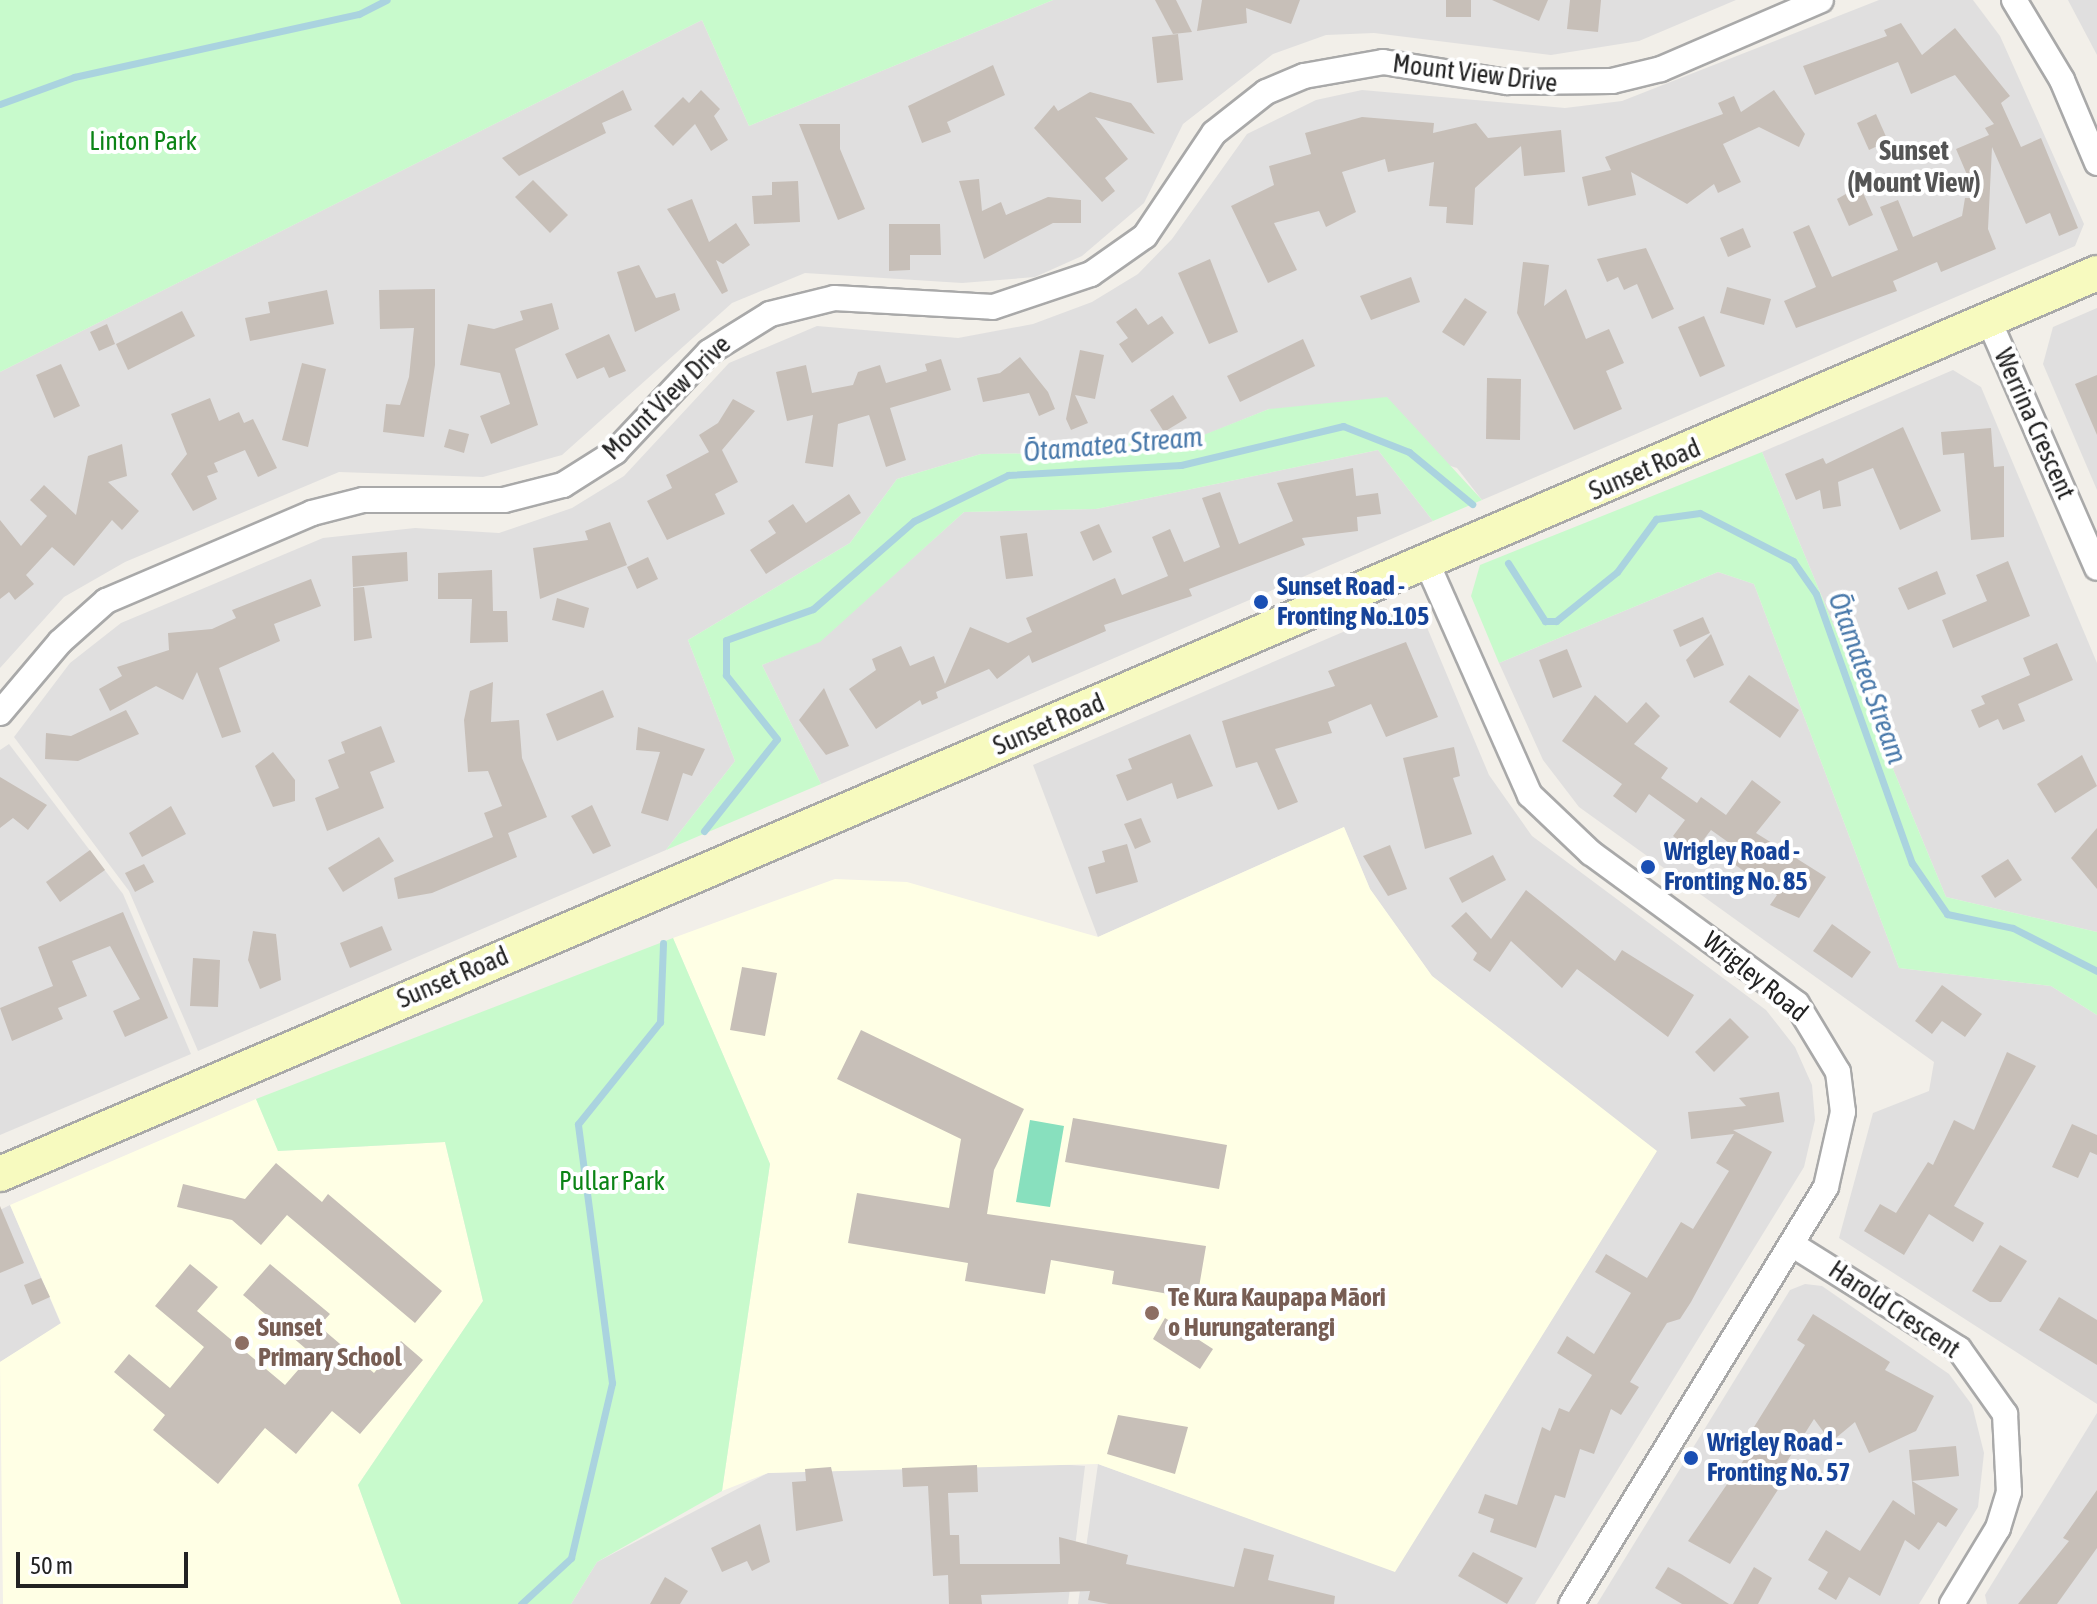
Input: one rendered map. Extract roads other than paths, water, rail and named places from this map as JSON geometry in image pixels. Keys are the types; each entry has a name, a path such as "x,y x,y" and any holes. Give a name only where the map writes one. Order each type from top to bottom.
{"main road":[{"name":"Sunset Road","path":"0,1174 1990,323 2097,273"}],"street":[{"name":"Mount View Drive","path":"0,713 60,642 106,601 312,513 363,500 504,500 563,485 615,452 709,352 770,314 834,298 993,307 1080,280 1145,236 1214,133 1266,92 1304,76 1383,62 1521,83 1612,81 1661,69 1821,0"},
{"path":"2014,0 2062,80 2097,163"},
{"name":"Werrina Crescent","path":"1990,323 2097,568"},
{"name":"Wrigley Road","path":"1427,563 1530,795 1591,853 1797,1004 1819,1031 1838,1072 1839,1147 1793,1245 1571,1604"},
{"name":"Harold Crescent","path":"1793,1245 1959,1349 2005,1414 2009,1492 1998,1528 1952,1604"}],"waterway":[{"path":"0,104 74,77 359,14 387,0"},
{"name":"Ōtamatea Stream","path":"704,831 777,739 726,675 726,640 813,609 914,521 1008,475 1181,465 1343,426 1409,452 1472,504"},
{"name":"Ōtamatea Stream","path":"1508,563 1545,621 1556,621 1617,572 1656,519 1700,513 1793,561 1816,594 1912,863 1947,914 2013,928 2097,971"},
{"name":"Ōtamatea Stream","path":"521,1604 571,1558 612,1383 578,1124 660,1022 663,943"}],"place":[{"name":"Sunset Road - Fronting No.105","path":"1261,602"},
{"name":"Wrigley Road - Fronting No. 85","path":"1648,867"},
{"name":"Te Kura Kaupapa Māori o Hurungaterangi","path":"1152,1313"},
{"name":"Sunset Primary School","path":"242,1343"},
{"name":"Wrigley Road - Fronting No. 57","path":"1691,1458"}],"district":[{"name":"Sunset (Mount View)","path":"1914,166"}],"park label":[{"name":"Linton Park","path":"143,142"},
{"name":"Pullar Park","path":"612,1182"}]}
